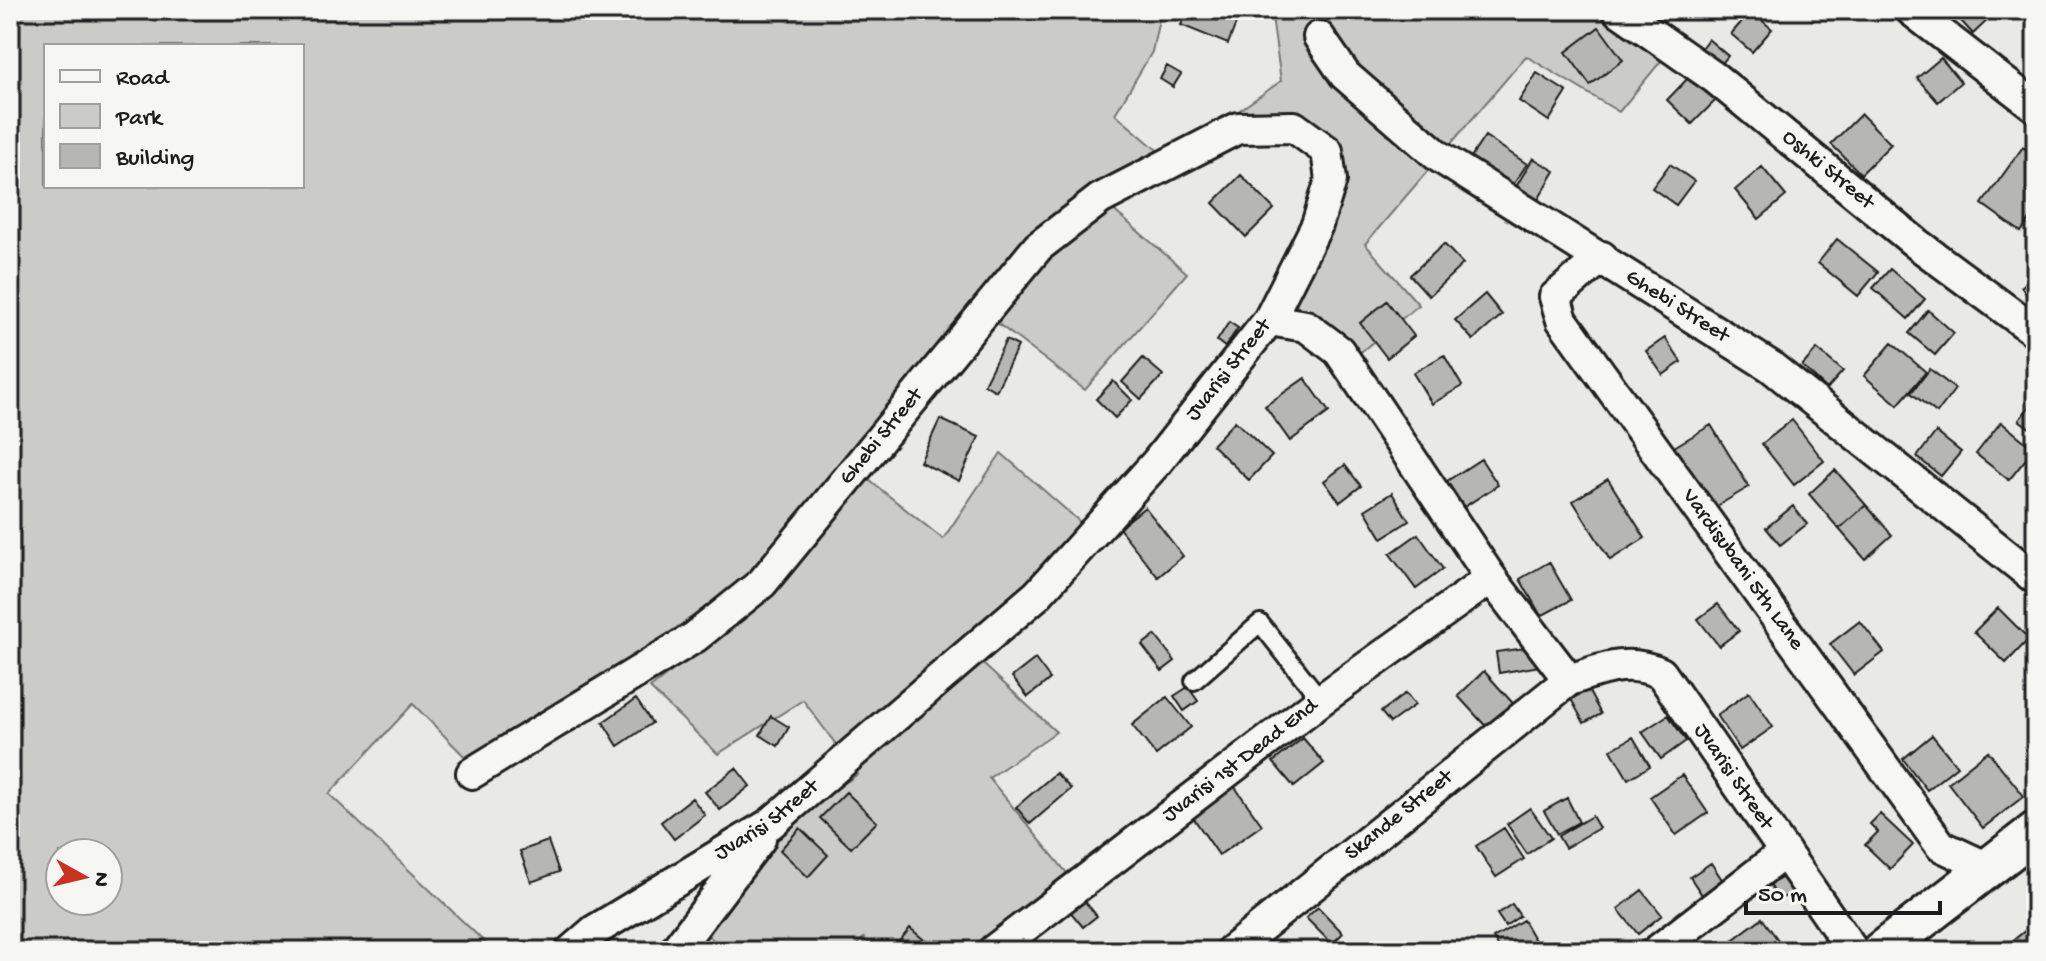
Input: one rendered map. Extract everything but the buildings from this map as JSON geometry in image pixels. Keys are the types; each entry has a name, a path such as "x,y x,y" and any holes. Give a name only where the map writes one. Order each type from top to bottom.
{"street":[{"name":"Oshki Street","path":"1618,10 1715,78 1917,244 2036,332"},
{"path":"1911,10 2036,107"},
{"name":"Ghebi Street","path":"1319,37 1345,75 1438,156 1770,366 2036,579"},
{"name":"Ghebi Street","path":"472,773 695,637 762,583 1038,247 1100,199 1238,128 1294,127 1327,151 1331,180 1317,225 1269,320"},
{"name":"Vardisubani 5th Lane","path":"1602,257 1555,297 1562,320 1941,846 1988,868"},
{"name":"Jvarisi Street","path":"571,951 594,931 770,824 1037,595 1157,462 1269,320 1306,326 1339,351 1491,578 1569,680 1618,663 1642,664 1661,673 1853,951"},
{"name":"Jvarisi 1st Dead End","path":"993,951 1321,700 1491,578"},
{"name":"Skande Street","path":"1231,951 1569,680"},
{"path":"675,951 770,824"},
{"path":"1881,951 2036,831"},
{"path":"1657,951 1785,852"}],"lane":[{"path":"1194,681 1260,623 1321,700"}],"green space":[{"path":"10,10 1161,10 1152,52 1115,114 1163,155 1102,190 760,568 640,654 472,764 413,704 329,794 494,951 10,951"},
{"path":"1271,10 1655,10 1638,36 1666,55 1619,112 1526,56 1365,244 1419,305 1357,355 1322,320 1289,302 1348,181 1343,150 1310,121 1237,112 1281,81"},
{"path":"1111,208 1187,273 1085,390 992,319 1048,251"},
{"path":"1001,453 1103,542 1034,619 983,664 1056,732 989,778 1067,873 972,951 876,951 864,938 850,951 726,951 705,933 769,836 858,774 803,700 718,754 650,688 772,594 865,477 943,539"}]}
